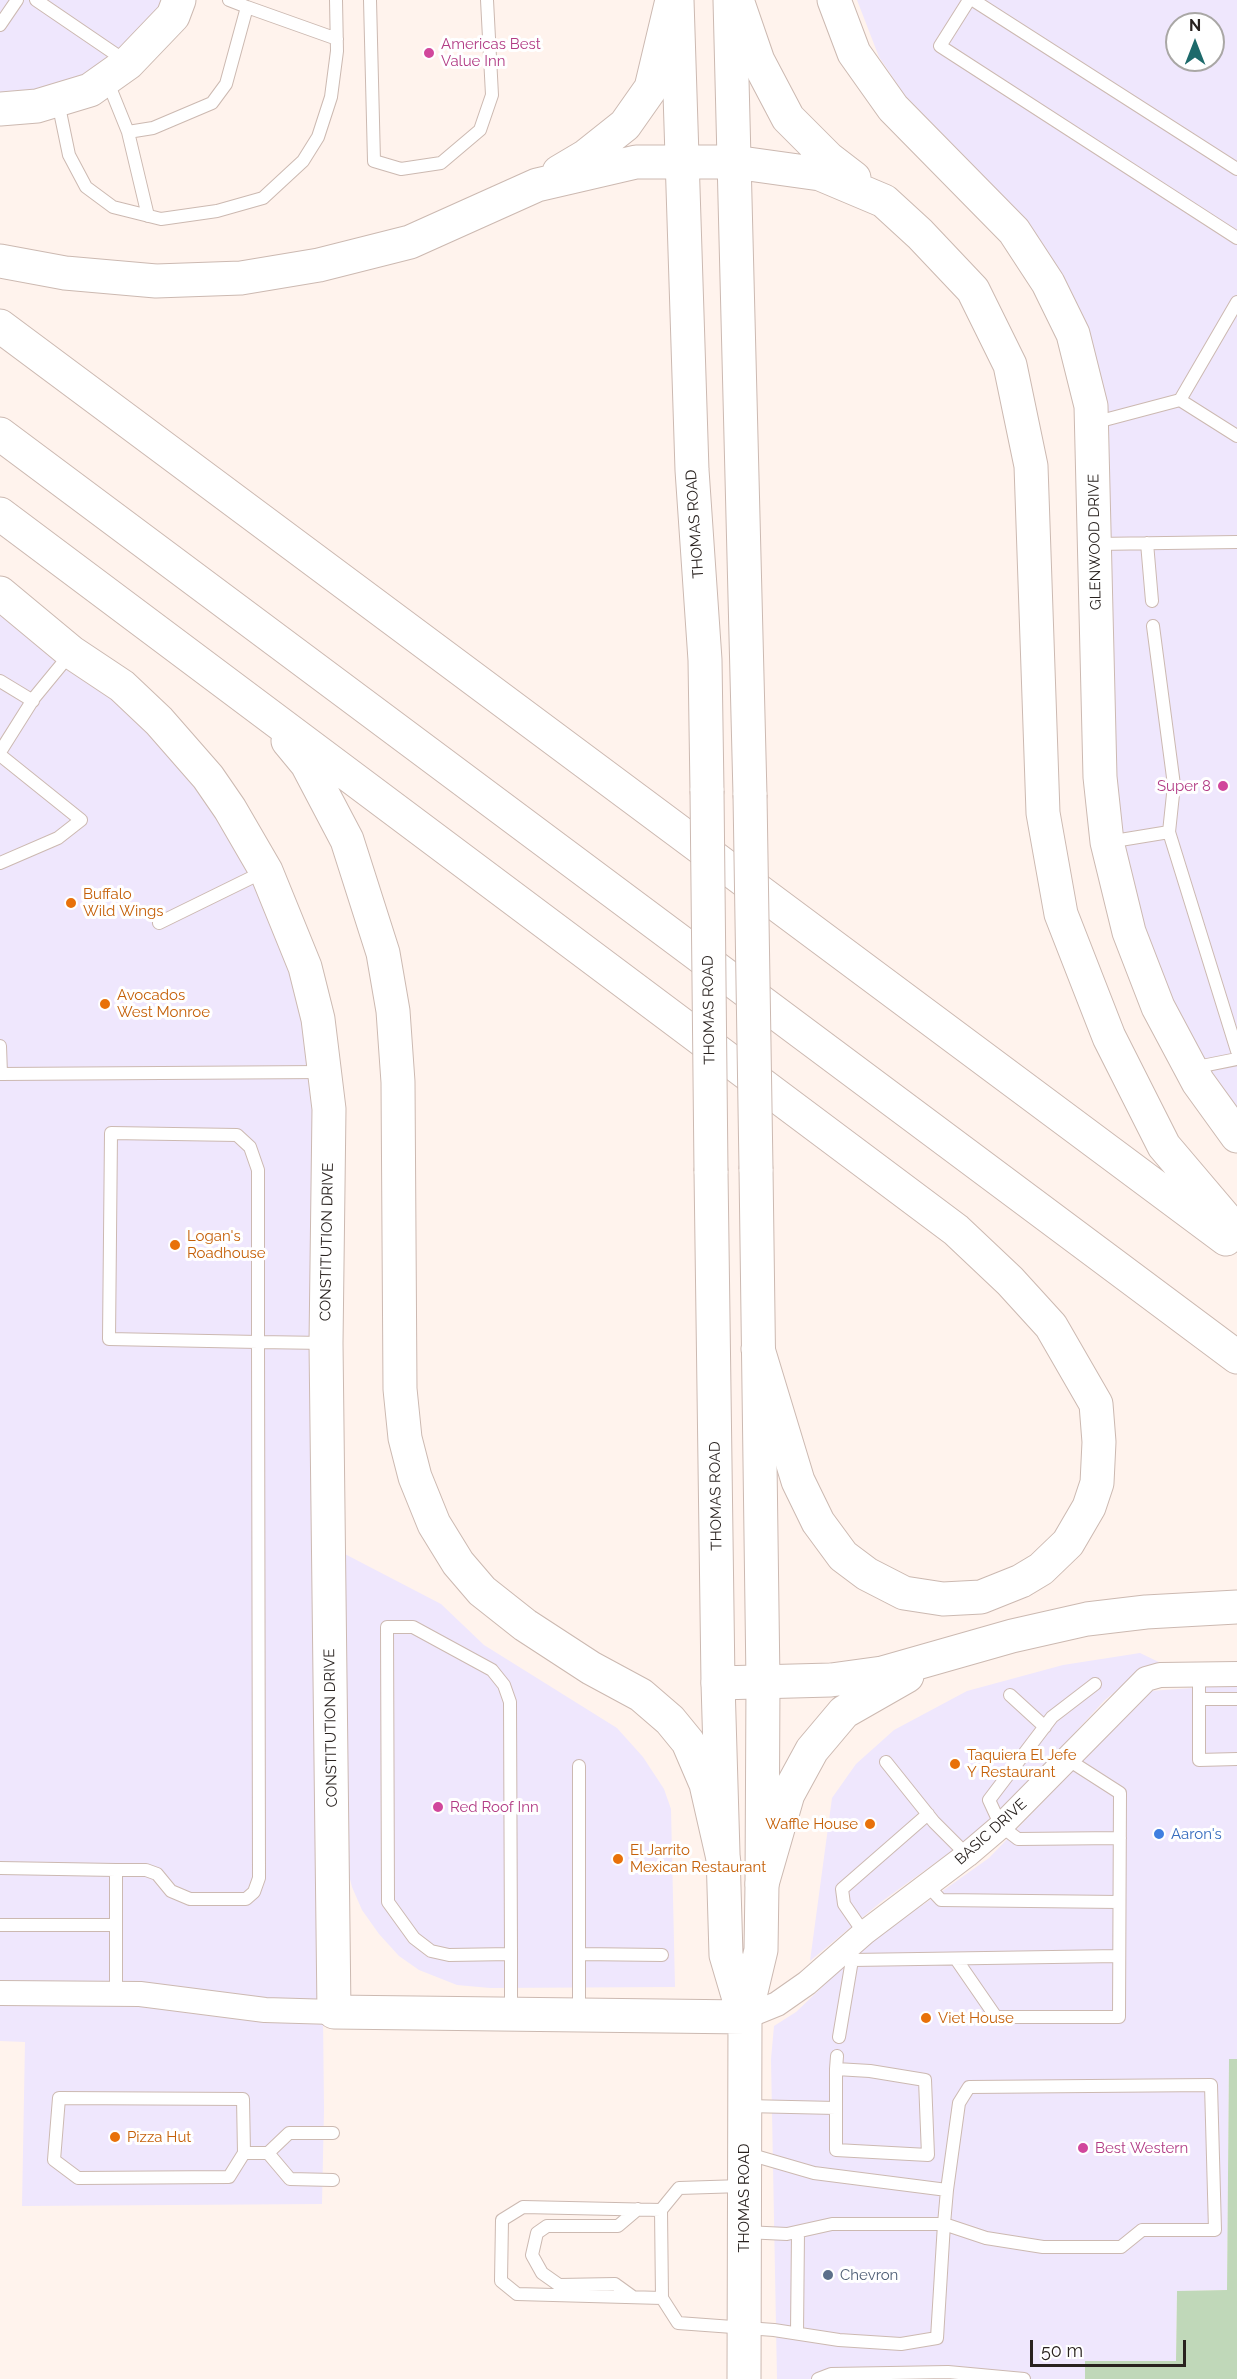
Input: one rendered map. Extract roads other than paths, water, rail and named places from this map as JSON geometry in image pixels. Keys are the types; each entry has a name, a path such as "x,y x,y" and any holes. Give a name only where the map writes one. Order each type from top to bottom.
{"main road":[{"path":"0,109 37,106 90,90 117,71 172,16 179,0"},
{"path":"0,261 65,273 156,281 241,278 319,265 410,242 537,185 586,156 624,125 651,88 672,0"},
{"name":"THOMAS ROAD","path":"677,0 692,470 705,660 718,1683 726,1954 745,2017"},
{"name":"THOMAS ROAD","path":"730,0 750,795 763,1682 761,1950 745,2017 744,2379"},
{"path":"737,0 758,61 788,118 828,158 884,201 973,290 1010,365 1031,466 1043,813 1061,914 1109,1037 1164,1146 1237,1232"},
{"name":"GLENWOOD DRIVE","path":"834,0 854,53 893,108 1014,231 1047,283 1073,334 1091,406 1100,777 1107,842 1129,932 1158,1007 1191,1068 1237,1136"},
{"path":"537,185 636,162 734,162 820,174 884,201"},
{"path":"0,326 1237,1247"},
{"path":"0,434 1237,1357"},
{"path":"0,514 956,1230 1010,1281 1051,1326 1096,1404 1099,1442 1097,1483 1089,1507 1068,1543 1041,1569 1021,1581 981,1597 943,1599 904,1593 867,1574 843,1556 818,1522 798,1480 758,1349"},
{"name":"CONSTITUTION DRIVE","path":"0,593 72,652 122,686 192,757 230,809 266,871 306,967 318,1019 326,1072 328,1109 326,1343 334,2012"},
{"path":"248,699 307,764 326,798 347,840 383,953 393,1011 398,1082 400,1389 405,1438 415,1477 430,1515 458,1563 482,1591 525,1625 591,1668 640,1695 670,1720 688,1742 706,1784 724,1863"},
{"path":"718,1683 831,1680 882,1672 1012,1636 1087,1619 1146,1612 1237,1607"},
{"path":"762,1884 788,1794 812,1750 844,1712 938,1658"},
{"path":"334,2012 745,2017"}],"street":[{"name":"BASIC DRIVE","path":"745,2017 777,2004 807,1983 927,1885 968,1855 1001,1826 1146,1679 1160,1675 1237,1674"},
{"path":"0,1993 140,1994 266,2010 334,2012"}],"lane":[{"path":"0,26 17,0"},
{"path":"36,0 117,71 128,132 148,216"},
{"path":"229,0 337,39"},
{"path":"58,100 69,155 86,187 113,207 161,219 217,211 263,198 303,161 318,137 331,97 337,39 336,0"},
{"path":"370,0 374,162 401,169 441,163 480,130 492,95 487,0"},
{"path":"1237,169 971,0 940,46 1237,238"},
{"path":"128,132 153,128 212,103 226,84 247,7"},
{"path":"1092,423 1180,400 1237,302"},
{"path":"1180,400 1237,436"},
{"path":"1095,544 1237,542"},
{"path":"1148,543 1152,601"},
{"path":"1153,626 1174,785 1169,832 1237,1052"},
{"path":"0,863 58,838 81,820 0,753 33,701 72,652"},
{"path":"0,681 33,701"},
{"path":"1107,842 1169,832"},
{"path":"159,923 266,871"},
{"path":"0,1046 1,1074 326,1072"},
{"path":"1191,1068 1237,1059"},
{"path":"0,1868 146,1870 157,1874 171,1891 190,1899 246,1899 254,1893 259,1878 258,1342 258,1170 250,1147 237,1135 111,1133 110,1340 258,1342 326,1343"},
{"path":"511,1954 449,1955 430,1951 414,1938 388,1902 387,1627 413,1627 492,1670 504,1685 510,1702 511,1954 511,2014"},
{"path":"1199,1674 1198,1760 1237,1759"},
{"path":"1095,1684 1052,1717 989,1800 1001,1826 1018,1839 1120,1838"},
{"path":"1010,1695 1045,1727"},
{"path":"1199,1699 1237,1699"},
{"path":"956,1959 996,2017 1119,2017 1120,1793 1067,1759"},
{"path":"886,1762 928,1814 968,1855"},
{"path":"579,1766 579,2015"},
{"path":"839,2037 855,1946 842,1889 928,1814"},
{"path":"116,1870 116,1994"},
{"path":"927,1885 941,1900 1119,1902"},
{"path":"0,1925 116,1925"},
{"path":"855,1946 956,1959 1119,1956"},
{"path":"580,1954 662,1954"},
{"path":"836,2069 870,2071 925,2080 928,2155 836,2150 836,2069 837,2056"},
{"path":"744,2186 679,2188 661,2210 663,2298 678,2323 797,2333 839,2340 901,2344 937,2338 944,2224 947,2190 959,2103 969,2087 1211,2085 1215,2230 1142,2230 1121,2247 1043,2247 986,2238 944,2224 832,2224 787,2234 744,2232"},
{"path":"59,2098 243,2099 244,2153 229,2176 78,2178 54,2160 59,2098"},
{"path":"745,2106 836,2108"},
{"path":"244,2153 268,2153 289,2133 333,2133"},
{"path":"744,2152 814,2173 947,2190"},
{"path":"268,2153 290,2179 333,2180"},
{"path":"661,2210 524,2207 502,2220 501,2281 517,2294 663,2298"},
{"path":"633,2297 615,2284 559,2285 542,2273 532,2255 537,2233 547,2226 618,2226 638,2209"},
{"path":"797,2333 798,2232"},
{"path":"818,2379 831,2374 948,2372 1024,2379"}],"place":[{"name":"Americas Best Value Inn","path":"429,53"},
{"name":"Super 8","path":"1223,786"},
{"name":"Buffalo Wild Wings","path":"71,903"},
{"name":"Avocados West Monroe","path":"105,1004"},
{"name":"Logan's Roadhouse","path":"175,1245"},
{"name":"Taquiera El Jefe Y Restaurant","path":"955,1764"},
{"name":"Red Roof Inn","path":"438,1807"},
{"name":"Waffle House","path":"870,1824"},
{"name":"Aaron's","path":"1159,1834"},
{"name":"El Jarrito Mexican Restaurant","path":"618,1859"},
{"name":"Viet House","path":"926,2018"},
{"name":"Pizza Hut","path":"115,2137"},
{"name":"Best Western","path":"1083,2148"},
{"name":"Chevron","path":"828,2275"}]}
